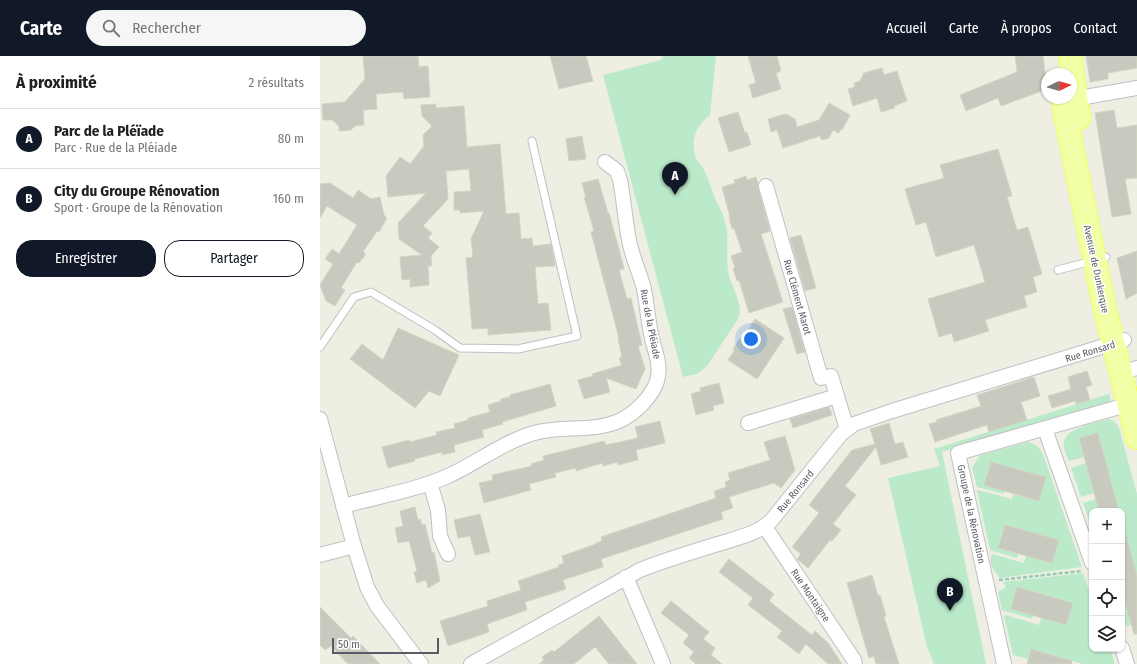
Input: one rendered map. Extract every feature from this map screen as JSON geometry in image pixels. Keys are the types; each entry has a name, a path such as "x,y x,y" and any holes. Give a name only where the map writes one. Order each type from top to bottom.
{"main road":[{"path":"1057,56 1058,68"},
{"name":"Avenue de Dunkerque","path":"1069,68 1070,56"},
{"name":"Avenue de Dunkerque","path":"1069,104 1085,149 1100,259 1119,342 1132,384 1137,438"}],"street":[{"path":"1077,97 1137,88"},
{"name":"Rue de la Pléiade","path":"343,506 430,483 528,435 550,429 611,425 634,412 653,391 657,382 659,370 658,359 650,332 644,288 629,240 620,180 617,171 605,162"},
{"name":"Rue Clément Marot","path":"766,186 821,378 831,376 847,429"},
{"name":"Rue Ronsard","path":"471,664 626,577 664,561 751,534 765,527 841,434 854,424 1119,342"},
{"name":"Groupe de la Rénovation","path":"1004,664 958,452 1045,429 1132,384"},
{"path":"748,423 836,396"},
{"path":"320,419 360,568 371,596 384,616 421,664"},
{"path":"1045,429 1088,567"},
{"path":"430,483 438,510 440,536 448,554"},
{"name":"Rue Montaigne","path":"765,527 854,660 855,664"},
{"path":"320,555 354,546"},
{"path":"626,577 662,664"},
{"path":"1124,652 1128,664"}],"lane":[{"path":"320,347 354,297 371,292 435,330 460,348 518,349 577,336 532,141"},
{"path":"1058,270 1100,259"}],"path":[{"path":"986,582 1088,567"}],"green space":[{"path":"663,56 716,56 710,115 697,130 694,147 697,160 708,179 725,221 729,276 740,309 738,319 707,366 697,374 683,377 603,75 661,60"},
{"path":"1109,394 1112,404 942,452 986,664 934,664 927,647 888,478 940,466 934,449"},
{"path":"1108,419 1115,422 1119,428 1137,494 1137,576 1125,532 1125,508 1118,508 1098,434 1085,457 1069,461 1065,452 1064,443 1066,438 1070,433 1082,427"},
{"path":"1028,442 1037,446 1043,454 1082,567 1000,578 991,564 992,554 1024,563 1026,556 1052,563 1059,540 1005,525 998,548 1018,554 1017,558 990,550 977,491 1012,499 1013,494 1039,501 1046,478 991,462 984,485 1005,491 1004,494 977,487 972,468 981,455"},
{"path":"1086,463 1094,493 1081,497 1071,468"},
{"path":"1096,499 1098,508 1089,508 1089,520 1083,503"},
{"path":"1083,573 1089,590 1089,652 1111,652 1115,664 1083,664 1031,649 1028,659 1013,655 1004,616 1006,615 1039,625 1041,618 1066,625 1073,603 1018,587 1011,609 1033,615 1032,619 1002,610 998,592 1006,587 1003,582"},
{"path":"1125,604 1131,625 1126,626 1125,623"}],"building":[{"path":"363,56 418,56 419,67 428,66 430,97 404,99 403,92 376,94 377,109 363,110 364,125 355,126 351,130 339,131 339,126 332,120 323,120 322,104 345,102 365,79"},
{"path":"550,56 586,56 593,81 559,89"},
{"path":"748,56 777,56 781,71 776,73 781,89 753,98 749,85 756,83"},
{"path":"1015,56 1043,56 1044,68 1041,68 1041,91 1001,106 998,98 966,111 960,95 1017,72"},
{"path":"1086,56 1137,56 1137,68 1108,73 1108,79 1090,82"},
{"path":"882,68 884,75 897,71 907,101 894,106 895,108 881,112 877,98 853,106 848,89 855,87 854,83 860,81 864,73"},
{"path":"829,103 850,115 842,130 840,130 839,133 833,130 829,138 822,140 820,136 783,148 777,130 771,132 768,119 786,114 795,119 797,127 819,120"},
{"path":"436,104 436,108 464,106 467,147 500,144 506,214 519,213 521,239 532,238 533,246 551,244 555,266 535,267 538,304 548,303 551,330 488,335 488,328 472,329 466,258 473,257 471,239 484,211 460,213 460,210 454,210 454,192 471,191 469,169 446,171 448,199 423,226 432,233 428,238 439,247 431,256 432,266 428,266 429,285 410,287 410,279 402,280 400,257 422,255 399,239 398,223 426,193 388,197 386,176 400,157 410,164 424,146 423,135 432,126 422,116 421,105"},
{"path":"1114,110 1117,128 1137,125 1137,178 1125,179 1131,214 1112,217 1095,113"},
{"path":"738,112 751,145 729,152 718,118"},
{"path":"582,136 586,159 569,161 566,139"},
{"path":"998,149 1012,196 1007,197 1017,230 1028,227 1042,274 1033,277 1037,292 1024,296 1027,307 985,320 989,331 954,342 952,333 939,337 928,299 985,282 974,245 936,257 926,222 916,225 905,189 944,178 940,165"},
{"path":"746,176 747,180 756,177 758,183 758,188 770,231 761,234 783,302 749,313 739,280 737,281 733,269 735,268 731,256 742,252 734,228 732,229 722,187 735,183 734,180"},
{"path":"598,179 624,269 619,270 627,299 631,298 642,345 638,346 645,369 636,389 606,378 610,392 584,399 578,380 622,365 619,358 622,357 619,338 591,232 594,231 584,197 586,197 582,183"},
{"path":"330,183 353,198 358,190 371,199 380,197 384,215 387,218 379,232 377,231 363,252 366,254 359,263 357,262 341,288 345,290 335,306 326,301 320,285 333,264 325,259 332,249 339,254 357,225 327,206 320,218 320,184"},
{"path":"801,235 816,288 805,291 790,238"},
{"path":"1137,251 1137,293 1126,299 1117,258"},
{"path":"792,307 805,352 797,354 783,309"},
{"path":"755,319 784,338 757,379 728,360 735,350 733,349 740,338 742,340"},
{"path":"398,328 459,355 440,396 429,391 415,408 350,359 362,344 383,360"},
{"path":"1087,371 1092,385 1086,387 1090,400 1076,404 1075,401 1052,408 1048,396 1071,389 1068,377"},
{"path":"1034,377 1040,396 1021,402 1027,420 989,432 987,425 935,442 929,424 937,422 936,420 981,406 977,395"},
{"path":"719,383 724,403 713,406 714,410 696,415 691,394 701,391 700,388"},
{"path":"550,384 556,406 502,422 503,424 482,430 484,437 454,445 455,452 442,455 442,452 414,459 415,461 388,468 382,447 437,435 436,432 455,428 454,424 468,420 468,418 490,412 488,405 501,401 501,399"},
{"path":"829,407 832,415 793,428 790,419"},
{"path":"660,421 665,443 636,450 638,460 618,465 617,462 603,466 602,463 576,471 576,468 555,473 556,477 529,484 531,490 484,503 479,483 493,480 492,475 532,466 531,464 544,460 543,456 604,441 606,445 638,438 635,427"},
{"path":"889,423 895,444 903,442 908,457 881,465 876,447 845,486 856,495 833,524 841,530 832,541 830,540 808,568 797,559 801,554 792,547 819,513 809,505 852,450 875,444 870,429"},
{"path":"1098,433 1118,508 1098,508 1079,438"},
{"path":"785,436 795,470 781,488 774,483 729,497 733,508 721,512 723,519 601,559 603,567 563,580 566,589 525,602 527,610 487,624 489,632 448,646 440,621 488,606 487,601 521,590 518,581 559,567 558,565 564,563 562,556 596,544 602,541 601,537 716,498 714,491 726,487 725,482 730,480 728,473 770,460 764,442"},
{"path":"991,462 1046,477 1039,501 984,485"},
{"path":"415,507 418,520 420,519 422,525 425,524 432,553 434,552 440,581 428,588 426,580 417,583 414,572 417,571 409,541 398,543 395,528 403,526 400,511"},
{"path":"480,514 490,552 475,555 470,536 458,538 454,520"},
{"path":"1005,525 1059,540 1052,563 998,548"},
{"path":"1125,534 1137,576 1137,634 1134,634 1125,603"},
{"path":"729,559 774,594 769,601 812,635 815,631 828,643 842,664 828,664 806,644 799,654 777,637 782,631 748,605 753,598 719,572"},
{"path":"872,575 878,596 880,595 886,616 884,617 899,664 876,664 874,656 869,658 847,583"},
{"path":"1017,587 1073,603 1066,625 1011,609"},
{"path":"671,601 709,632 703,639 715,648 711,655 722,664 696,664 689,658 694,652 683,643 689,635 661,613"},
{"path":"320,607 351,638 353,636 380,664 348,664 331,646 325,650 320,645"},
{"path":"599,616 637,664 609,664 595,647 574,664 539,664 544,660 542,657 552,650 554,652"},
{"path":"1031,649 1072,661 1071,664 1027,664"}],"place":[{"name":"Parc de la Pléïade","path":"675,195"},
{"name":"City du Groupe Rénovation","path":"950,611"}]}
